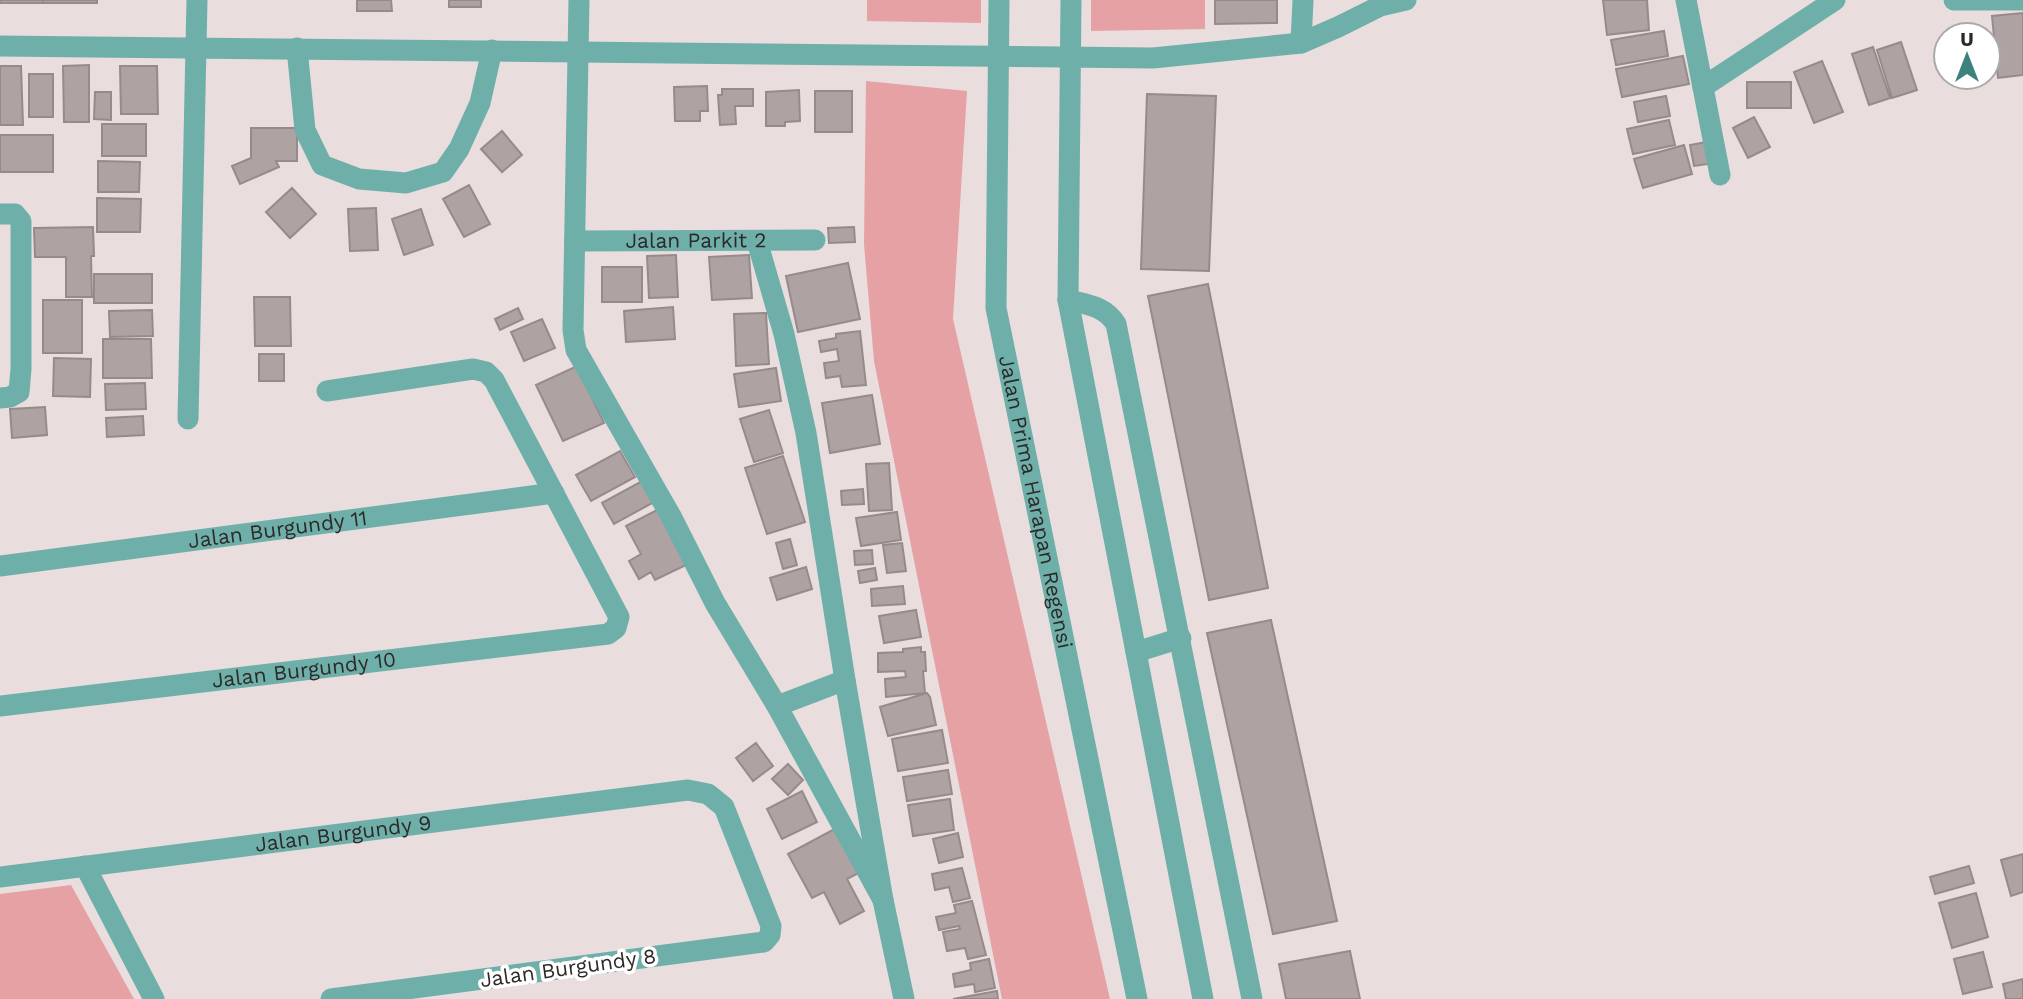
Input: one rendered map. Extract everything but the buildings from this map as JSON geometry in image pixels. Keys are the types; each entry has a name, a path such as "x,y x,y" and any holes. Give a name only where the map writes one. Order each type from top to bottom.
{"street":[{"path":"188,419 197,0"},
{"path":"579,0 573,330 576,350 883,900"},
{"name":"Jalan Prima Harapan Regensi","path":"999,0 996,309 1137,999"},
{"path":"1071,0 1069,300 1203,999"},
{"path":"1301,43 1303,0"},
{"path":"0,46 1153,58 1301,43 1380,6 1406,0"},
{"path":"1686,0 1720,175"},
{"path":"1703,88 1835,0"},
{"path":"1954,0 2023,0"},
{"path":"298,48 305,130 322,165 359,179 405,183 443,172 459,149 480,103 492,50"},
{"path":"0,214 15,214 21,221 19,392 0,398"},
{"name":"Jalan Parkit 2","path":"575,241 815,240"},
{"path":"757,241 784,334 806,433 883,900 904,999"},
{"path":"1069,300 1102,309 1110,314 1116,324 1252,999"},
{"path":"327,391 473,369 485,372 494,380 554,493"},
{"name":"Jalan Burgundy 11","path":"0,566 554,493"},
{"name":"Jalan Burgundy 10","path":"0,706 608,634 617,628 619,617 554,493"},
{"path":"1136,652 1181,638"},
{"path":"777,706 845,680"},
{"name":"Jalan Burgundy 9","path":"0,877 688,790 708,794 724,807 771,926 770,935 764,942"},
{"path":"85,866 154,999"},
{"name":"Jalan Burgundy 8","path":"331,999 764,942"}],"shaded area":[{"path":"867,0 981,0 981,23 867,21"},
{"path":"1091,0 1205,0 1205,29 1091,31"},
{"path":"866,81 967,91 953,319 1110,999 1002,999 874,361 864,244"},
{"path":"71,885 134,999 0,999 0,894"}]}
